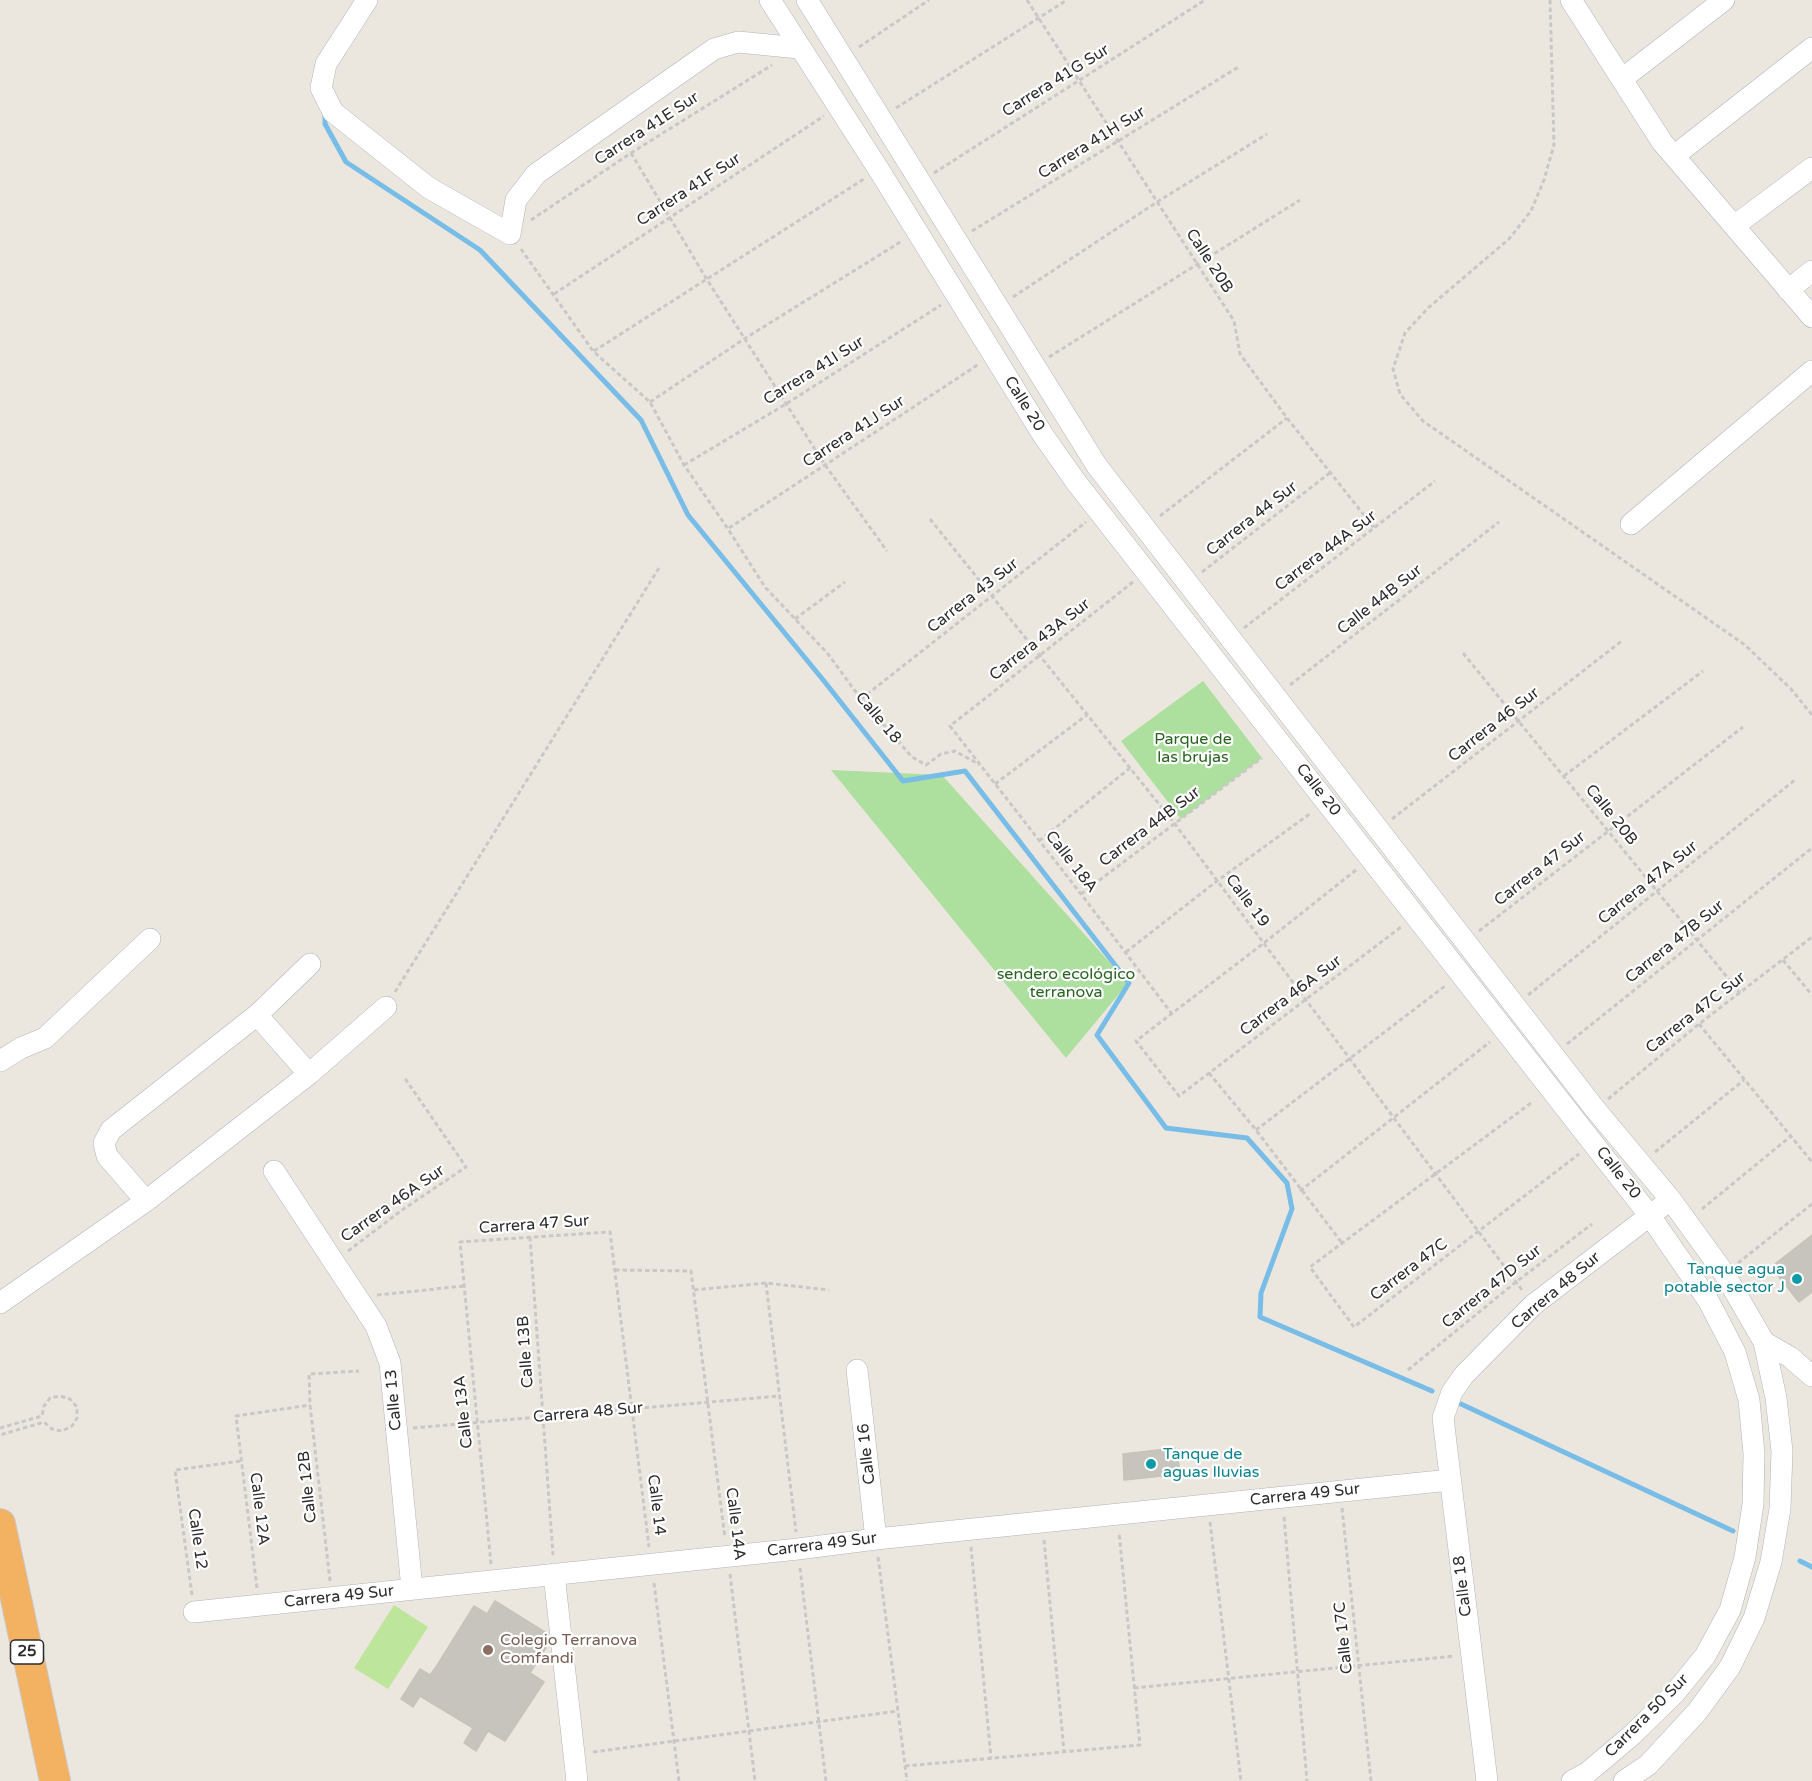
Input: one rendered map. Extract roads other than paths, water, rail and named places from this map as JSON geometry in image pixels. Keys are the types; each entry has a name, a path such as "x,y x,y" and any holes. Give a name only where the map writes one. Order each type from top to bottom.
{"highway":[{"name":"25","path":"0,1524 55,1781"}],"street":[{"path":"367,0 326,64 321,88 333,112 429,188 510,234 516,200 536,174 714,49 738,42 800,48"},
{"name":"Calle 20","path":"770,0 879,170 1043,435 1099,512 1594,1142 1650,1215 1708,1300 1734,1352 1749,1400 1754,1454 1753,1504 1745,1557 1730,1610"},
{"name":"Calle 20","path":"807,0 1097,466 1595,1109 1671,1200 1724,1273 1764,1342 1776,1398 1782,1451 1780,1509 1771,1562 1754,1618"},
{"path":"1622,79 1724,0"},
{"path":"1576,2 1662,142 1812,317"},
{"path":"1674,156 1812,48"},
{"path":"1734,226 1812,168"},
{"path":"1788,290 1812,271"},
{"path":"1631,524 1812,371"},
{"path":"0,1061 21,1048 45,1038 150,939"},
{"path":"147,1201 107,1156 104,1143 111,1130 257,1015 310,964"},
{"path":"0,1303 147,1201 309,1074 386,1006"},
{"path":"257,1015 309,1074"},
{"name":"Calle 13","path":"274,1171 376,1326 390,1363 412,1589"},
{"name":"Carrera 48 Sur","path":"1452,1392 1464,1375 1533,1305 1671,1200"},
{"name":"Calle 20","path":"1764,1342 1790,1357 1812,1376"},
{"name":"Calle 16","path":"857,1370 876,1539"},
{"name":"Calle 18","path":"1452,1392 1443,1418 1487,1781"},
{"name":"Carrera 49 Sur","path":"194,1612 1450,1480"},
{"path":"554,1574 577,1781"},
{"name":"Carrera 50 Sur","path":"1572,1781 1587,1773 1632,1735 1674,1694 1705,1656 1730,1610"},
{"name":"Carrera 50 Sur","path":"1624,1781 1648,1765 1697,1712 1730,1667 1754,1618"}],"waterway":[{"path":"325,113 325,124 346,162 480,250 641,420 688,515 903,781 965,771 1129,983 1097,1035 1166,1128 1247,1138 1287,1183 1292,1209 1261,1293 1260,1317 1432,1391"},
{"path":"1461,1404 1733,1531"},
{"path":"1800,1561 1812,1567"}],"place":[{"name":"Tanque agua potable sector J","path":"1797,1279"},
{"name":"Tanque de aguas lluvias","path":"1151,1464"},
{"name":"Colegio Terranova Comfandi","path":"488,1650"}],"park label":[{"name":"Parque de las brujas","path":"1193,749"},
{"name":"sendero ecológico terranova","path":"1066,984"}]}
